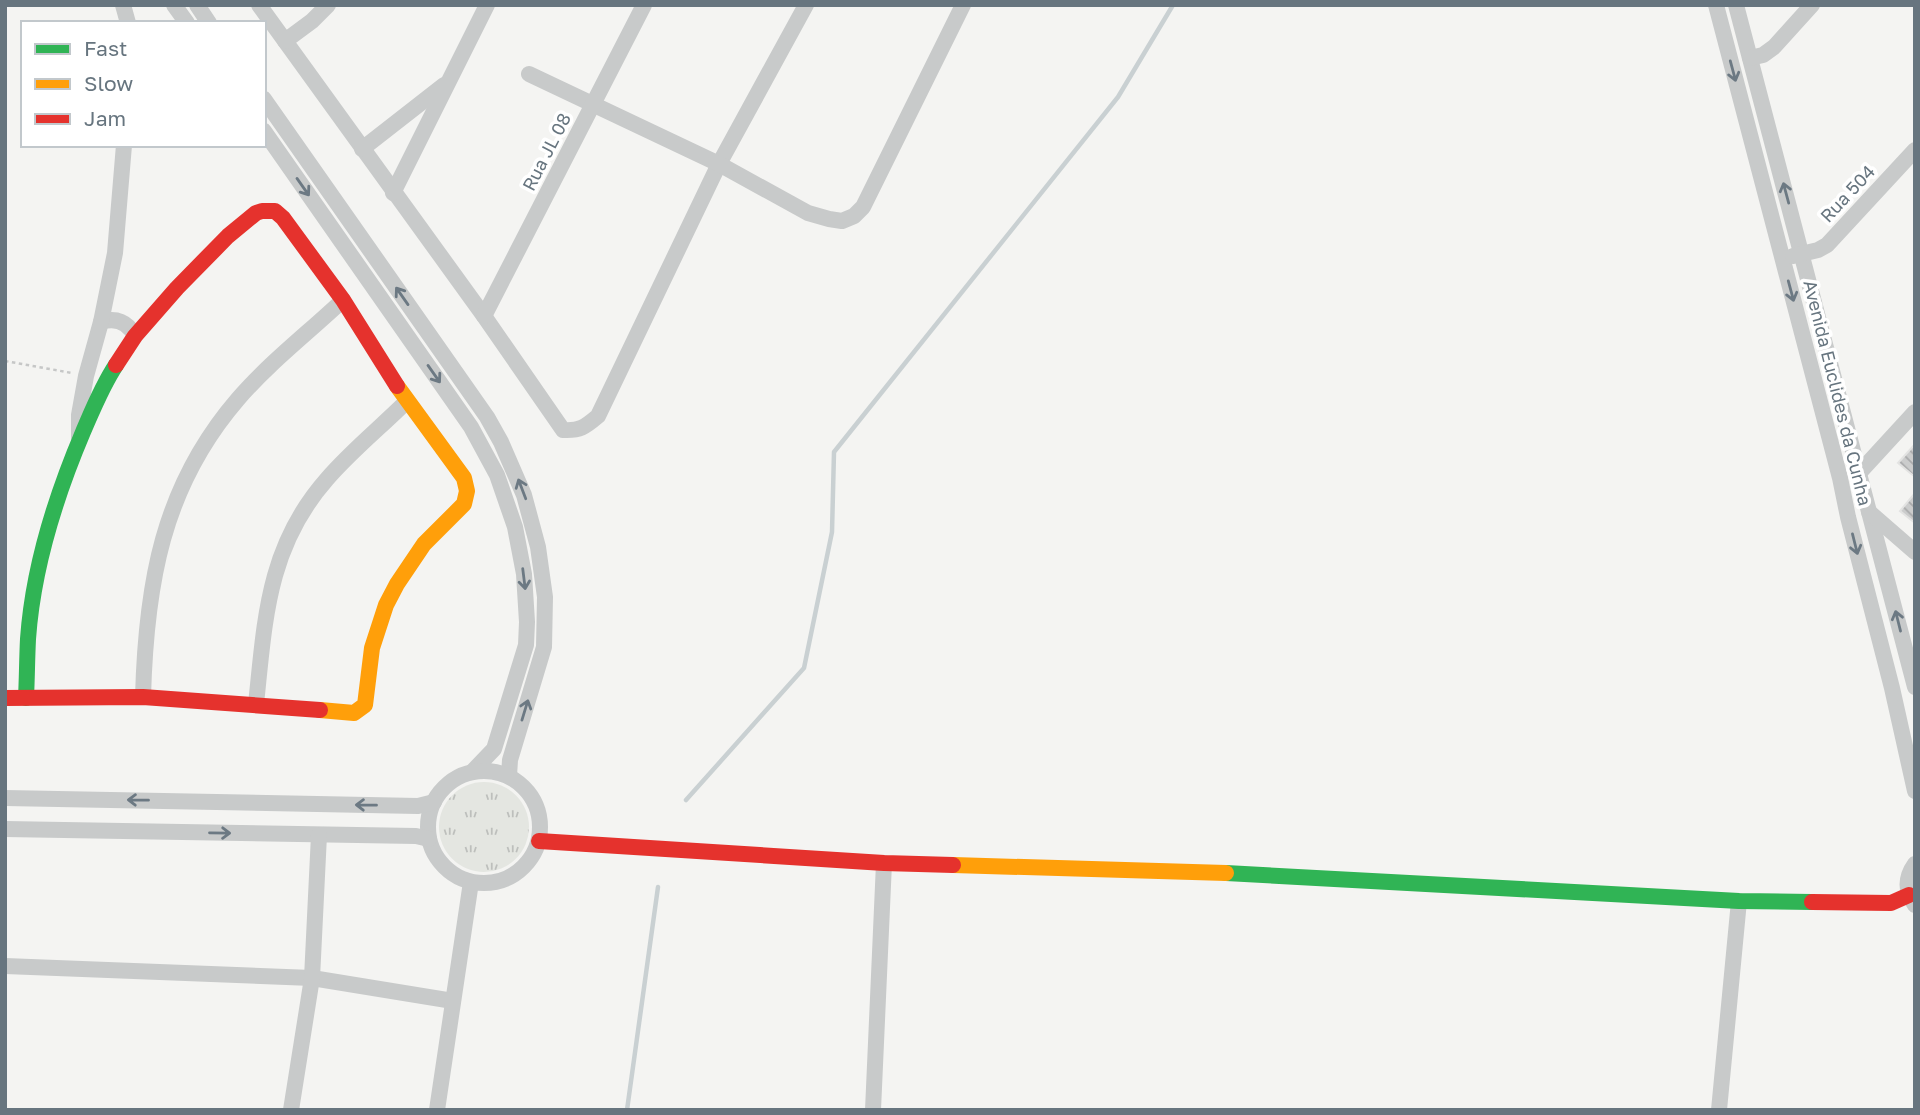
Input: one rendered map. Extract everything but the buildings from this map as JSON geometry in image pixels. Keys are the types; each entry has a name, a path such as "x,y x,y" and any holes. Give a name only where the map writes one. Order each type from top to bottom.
{"street":[{"path":"174,5 186,21"},
{"path":"197,5 208,21"},
{"path":"259,5 563,430 575,431 598,416 719,164 806,5"},
{"path":"285,41 313,21 328,5"},
{"path":"393,193 487,5"},
{"name":"Rua JL 08","path":"484,316 644,5"},
{"path":"529,74 719,164 808,213 842,221 854,216 863,206 963,5"},
{"name":"Avenida Euclides da Cunha","path":"1716,5 1840,478 1915,791"},
{"name":"Avenida Euclides da Cunha","path":"1736,5 1914,683"},
{"path":"1750,58 1763,55 1774,47 1812,5"},
{"path":"362,149 449,82"},
{"path":"266,102 487,417 524,495 533,523 542,572 544,647 510,761 509,776"},
{"path":"266,134 471,427 491,463 507,501 524,574 526,645 494,750 472,772"},
{"path":"79,441 79,415 86,376 115,253 124,147"},
{"name":"Rua 504","path":"1783,258 1818,250 1827,245 1915,149"},
{"path":"5,698 26,698 144,697 354,713 365,705 372,648 391,594 424,544 464,504 467,497 464,478 408,401 343,300 283,218 275,211 256,213 201,261 135,336 106,380 54,505 37,571 28,639 26,698"},
{"path":"144,697 144,658 155,570 169,517 191,467 221,420 239,398 343,300"},
{"path":"101,321 120,321 129,327 135,336"},
{"path":"86,376 106,380"},
{"path":"256,704 268,598 289,537 313,496 328,478 408,401"},
{"path":"1859,473 1915,412"},
{"path":"1870,512 1915,552"},
{"path":"485,771 509,776 520,784 536,803 540,816 539,841 528,863 519,872 496,883 484,884 459,878 440,862 429,839 429,814 434,802 450,782 460,776 485,771"},
{"path":"5,798 418,806 434,802"},
{"path":"5,829 416,836 429,839"},
{"path":"291,1110 312,978 319,835"},
{"path":"539,841 884,863 1222,873 1739,901 1891,903 1912,900 1908,878 1915,864"},
{"path":"873,1110 884,863"},
{"path":"437,1110 471,882"},
{"path":"1719,1110 1739,901"},
{"path":"5,966 312,978 453,1001"}],"path":[{"path":"5,361 86,376"}],"green space":[{"path":"484,782 501,785 516,795 526,810 529,827 526,844 516,859 501,869 484,872 467,869 452,859 442,844 439,827 442,810 452,795 467,785"}],"waterway":[{"path":"686,800 804,668 832,532 834,452 1118,97 1173,5"},
{"path":"627,1110 658,887"}],"traffic: fast":[{"path":"26,698 31,612 47,533 83,432 116,365"},
{"path":"1226,873 1739,901 1812,902"}],"traffic: slow":[{"path":"320,710 354,713 365,705 372,648 386,605 424,544 464,504 467,491 464,478 397,386"},
{"path":"953,865 1226,873"}],"traffic: jam":[{"path":"116,365 135,336 228,236 256,213 275,211 283,218 343,300 397,386"},
{"path":"5,698 143,697 320,710"},
{"path":"539,841 953,865"},
{"path":"1812,902 1891,903 1909,895"}]}
